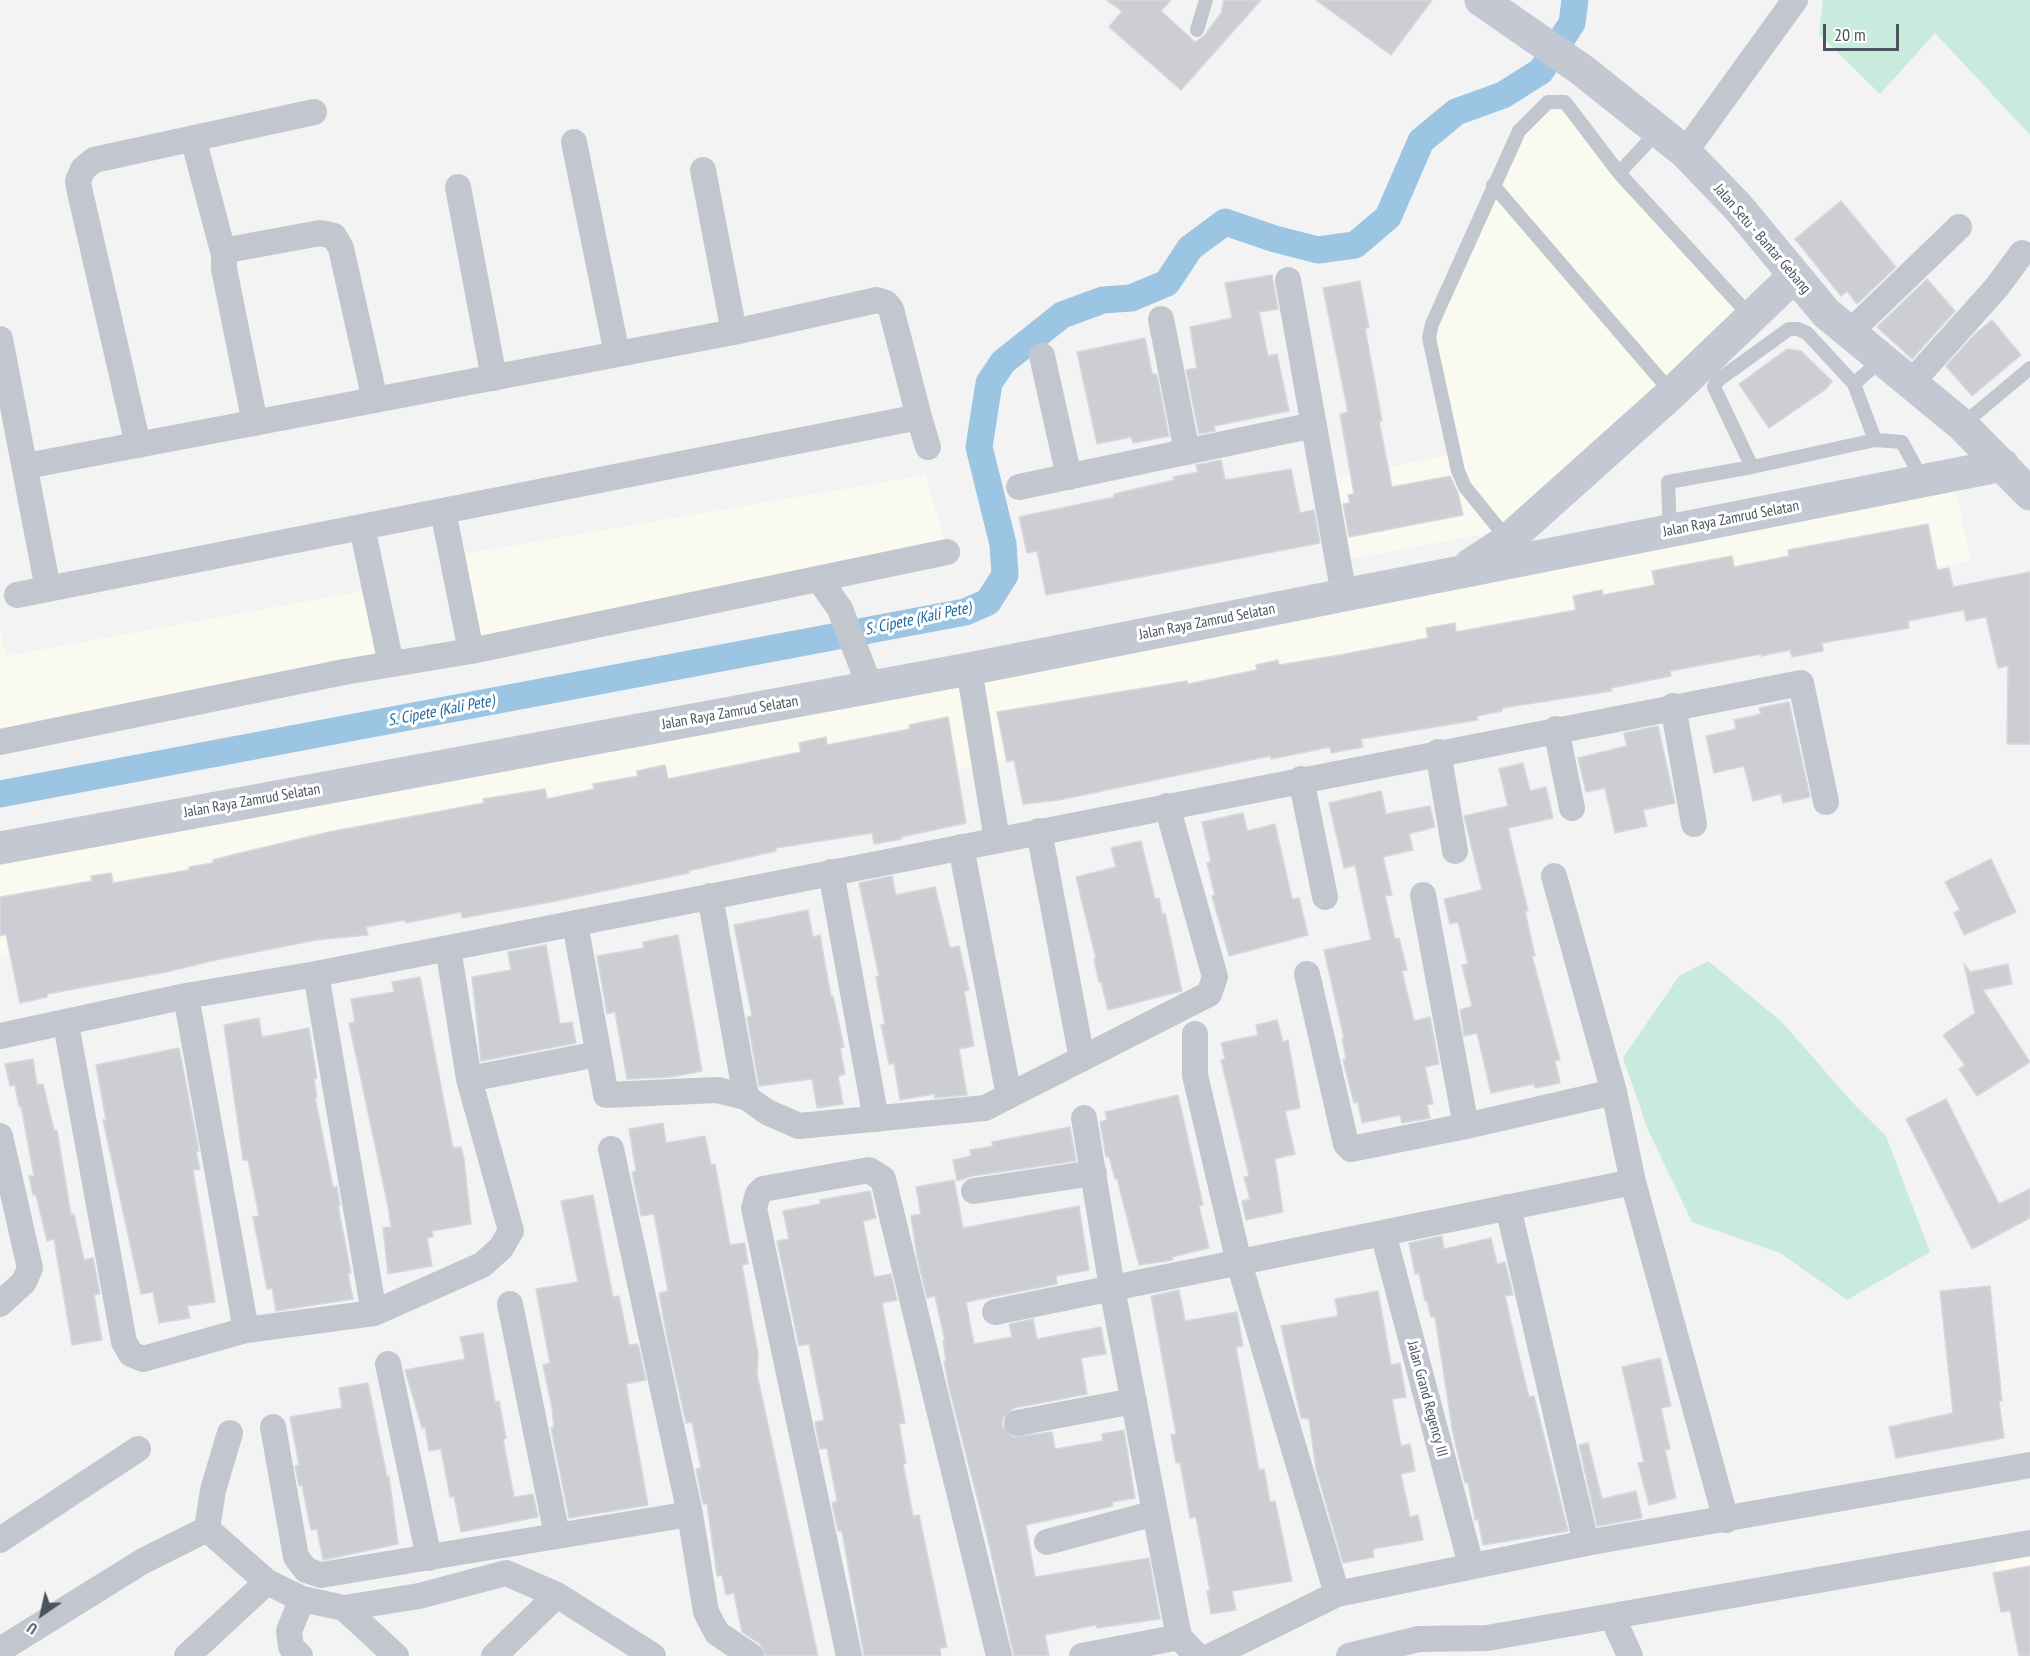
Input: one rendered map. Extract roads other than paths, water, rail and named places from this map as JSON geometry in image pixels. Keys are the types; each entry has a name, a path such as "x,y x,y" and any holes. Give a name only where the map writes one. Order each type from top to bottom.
{"street":[{"path":"1684,152 1795,0"},
{"name":"Jalan Setu - Bantar Gebang","path":"1494,8 1582,70 1684,152 1738,207 1827,313 1962,425 2022,482"},
{"path":"138,445 78,181 82,169 94,160 314,112"},
{"path":"193,138 224,255 224,269 255,423"},
{"path":"574,142 617,354"},
{"path":"703,170 734,332"},
{"path":"458,187 494,378"},
{"path":"1849,333 1959,227"},
{"path":"224,255 233,249 320,232 334,236 340,248 375,400"},
{"path":"1911,383 1997,286 2022,253"},
{"name":"Jalan Raya Zamrud Selatan","path":"1459,573 1508,540 1672,393 1794,276"},
{"path":"1288,280 1344,596"},
{"path":"26,466 734,332 877,300 886,303 891,309 928,447"},
{"path":"1161,319 1187,452"},
{"path":"0,339 48,589"},
{"path":"1042,356 1069,477"},
{"path":"17,595 920,417"},
{"path":"1019,487 1314,425"},
{"name":"Jalan Raya Zamrud Selatan","path":"0,848 865,674 969,669 1923,481 2022,482"},
{"path":"442,511 471,651"},
{"path":"362,527 391,664"},
{"path":"0,742 391,664 471,651 947,552"},
{"path":"819,579 840,609 865,674"},
{"path":"969,669 997,840"},
{"path":"0,1036 186,996 316,974 1672,706 1801,683 1826,802"},
{"path":"1672,706 1694,824"},
{"path":"1556,729 1572,808"},
{"path":"1438,752 1455,850"},
{"path":"1301,779 1325,897"},
{"path":"575,923 606,1095 717,1090 746,1097 767,1112 799,1126 985,1108 1209,994 1215,977 1167,806"},
{"path":"1039,831 1082,1059"},
{"path":"961,847 1009,1096"},
{"path":"831,872 876,1119"},
{"path":"1554,876 1614,1092 1633,1182 1726,1520"},
{"path":"1423,895 1466,1126"},
{"path":"710,896 746,1097"},
{"path":"66,1023 121,1330 131,1354 143,1359 246,1330 374,1313 492,1259 511,1231 469,1080 448,948"},
{"path":"316,974 374,1313"},
{"path":"1306,974 1347,1147 1351,1149 1466,1126 1614,1092"},
{"path":"186,996 246,1330"},
{"path":"1195,1034 1195,1075 1239,1263 1337,1594"},
{"path":"469,1080 598,1054"},
{"path":"1084,1118 1112,1288 1179,1637 1197,1656"},
{"path":"0,1136 30,1268 24,1282 0,1304"},
{"path":"611,1149 690,1514 706,1612 717,1633 751,1656"},
{"path":"849,1656 754,1208 758,1194 763,1189 869,1170 883,1179 999,1656"},
{"path":"974,1191 1094,1173"},
{"path":"995,1312 1633,1182"},
{"path":"1508,1207 1586,1544"},
{"name":"Jalan Grand Regency III","path":"1383,1233 1471,1565"},
{"path":"510,1304 557,1535"},
{"path":"388,1364 429,1558"},
{"path":"1017,1423 1134,1401"},
{"path":"273,1426 296,1557 306,1570 321,1575 690,1514"},
{"path":"207,1529 213,1490 230,1433"},
{"path":"0,1540 138,1449"},
{"path":"1211,1656 1337,1594 1471,1565 2030,1465"},
{"path":"1047,1542 1155,1513"},
{"path":"207,1529 267,1582 302,1599 344,1608 419,1596 506,1573 557,1595 653,1656"},
{"path":"0,1650 143,1561 207,1529"},
{"path":"1349,1656 1419,1639 1487,1638 2030,1543"},
{"path":"187,1656 267,1582"},
{"path":"494,1656 557,1595"},
{"path":"300,1656 291,1647 290,1631 302,1599"},
{"path":"344,1608 396,1656"},
{"path":"1612,1616 1630,1656"},
{"path":"1083,1656 1179,1637"}],"lane":[{"path":"1197,30 1206,0"},
{"path":"1508,540 1465,487 1458,471 1430,338 1432,324 1492,185 1519,131 1548,102 1556,100 1565,102 1619,173 1752,318"},
{"path":"1619,173 1657,132"},
{"path":"1492,185 1672,393"},
{"path":"1752,467 1714,387 1718,381 1789,329 1798,328 1807,333 1854,384 1875,440"},
{"path":"1854,384 1882,359"},
{"path":"1962,425 2030,368"},
{"path":"1670,531 1668,482 1752,467 1875,440 1902,442 1923,481"}],"waterway":[{"name":"S. Cipete (Kali Pete)","path":"0,794 965,612 988,602 1005,575 1003,544 979,447 989,383 1003,362 1062,315 1103,300 1131,298 1167,283 1190,248 1225,222 1275,239 1318,250 1355,245 1388,217 1421,141 1456,112 1503,95 1541,71 1572,23 1575,0"}]}
